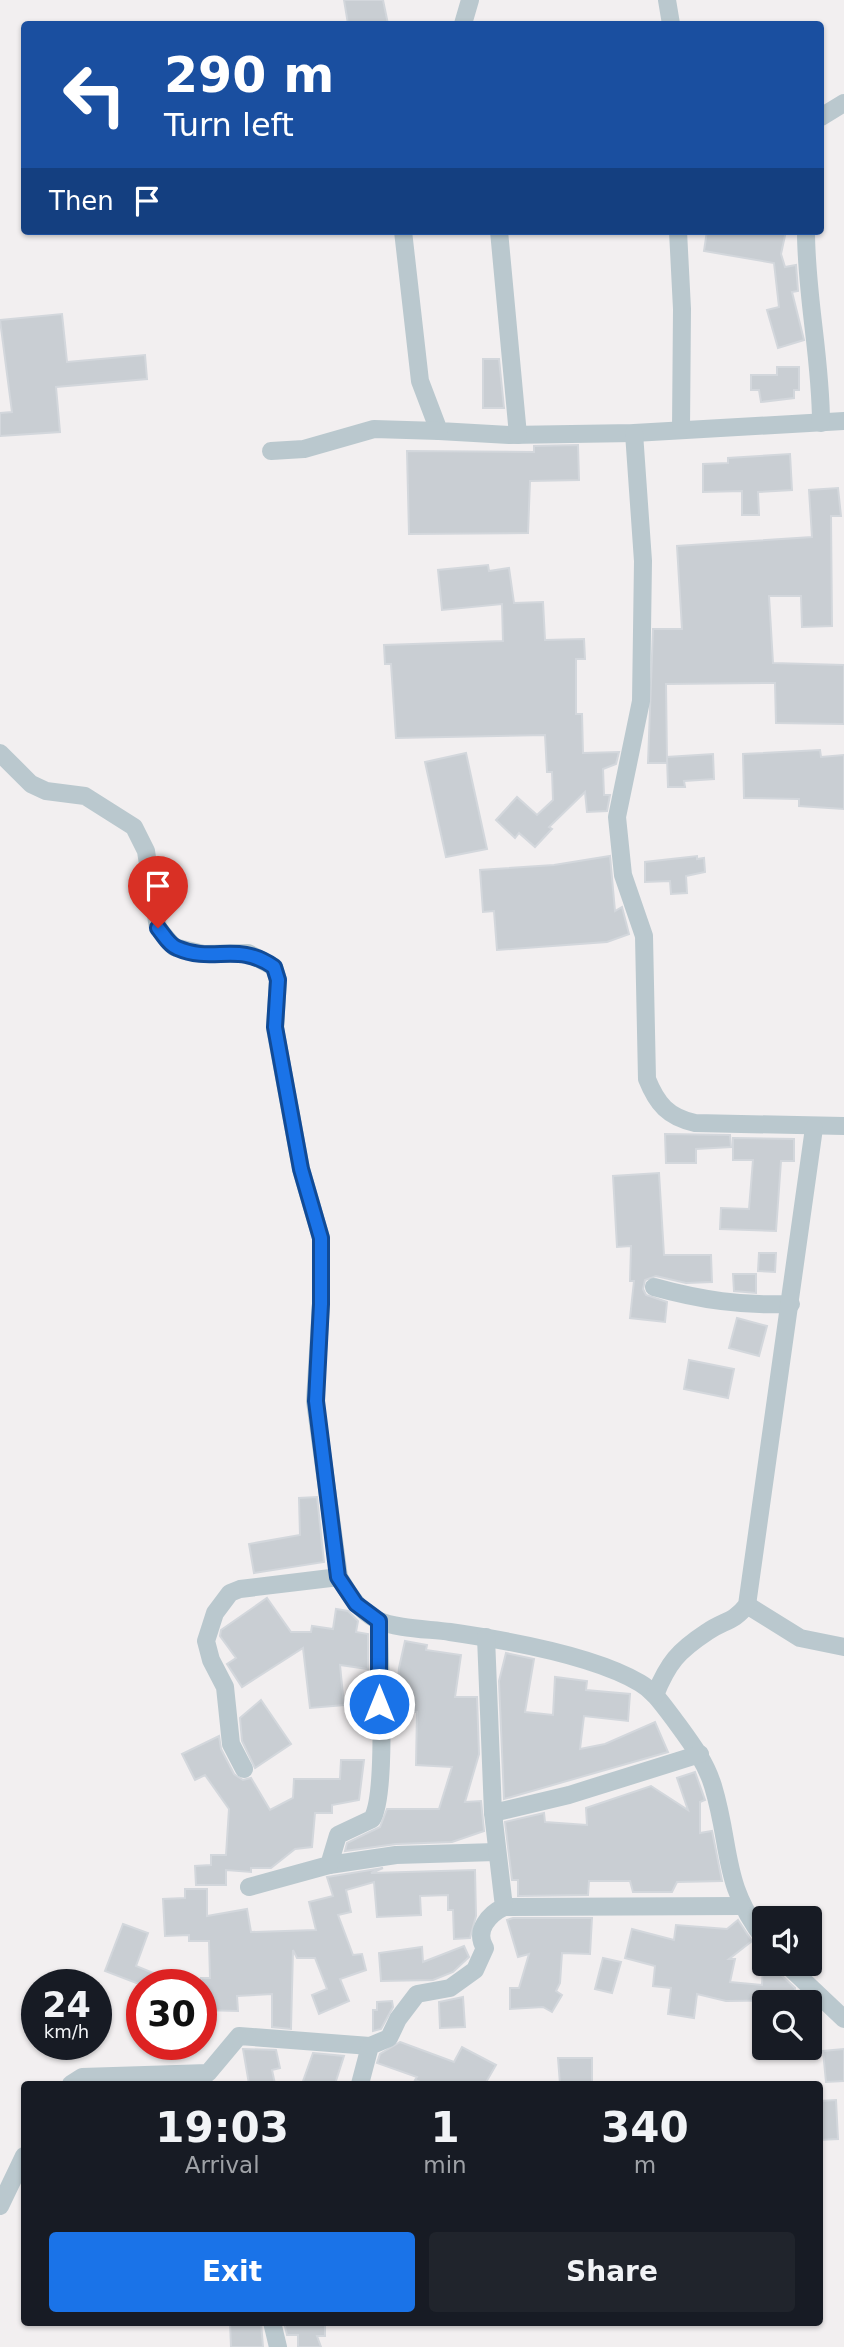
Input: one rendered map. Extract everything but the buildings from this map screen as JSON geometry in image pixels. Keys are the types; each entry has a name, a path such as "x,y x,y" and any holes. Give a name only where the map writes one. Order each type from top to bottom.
{"street":[{"path":"464,21 470,0"},
{"path":"667,0 670,21"},
{"path":"824,115 844,103"},
{"path":"403,235 421,381 439,431"},
{"path":"499,235 518,435"},
{"path":"678,235 682,309 681,429"},
{"path":"806,235 809,310 819,364 821,423"},
{"path":"271,451 304,449 374,429 518,435 635,433 844,421"},
{"path":"635,433 643,561 641,701 617,817 623,875 633,900 645,949 647,1079 656,1100 681,1120 695,1123 814,1128 844,1126"},
{"path":"0,753 31,784 46,791 85,796 134,827 146,851 158,928 174,947 204,954 248,953 274,967 278,980 275,1009 277,1041 301,1169 321,1238 316,1401 338,1577 356,1604 379,1621 486,1637 564,1656 615,1672 640,1683 655,1695 700,1754 713,1786 733,1885 741,1906 752,1922"},
{"path":"655,1695 671,1659 709,1630 735,1620 747,1605 814,1128"},
{"path":"654,1287 698,1300 731,1304 791,1304"},
{"path":"244,1769 228,1731 225,1687 207,1650 210,1621 230,1593 240,1589 338,1577"},
{"path":"747,1605 800,1638 844,1647"},
{"path":"329,1865 338,1835 372,1819 379,1799 379,1621"},
{"path":"486,1637 493,1814 504,1907"},
{"path":"493,1814 569,1795 700,1754"},
{"path":"249,1887 329,1865 396,1855 496,1852"},
{"path":"76,2081 82,2077 209,2079 239,2036 370,2046 389,2038 398,2019 417,1994 450,1988 475,1970 485,1948 480,1938 483,1927 493,1912 504,1907 741,1906"},
{"path":"799,1976 844,2019"},
{"path":"361,2081 370,2046"},
{"path":"0,2206 21,2162"},
{"path":"273,2326 278,2347"}],"route":[{"path":"158,928 174,947 204,954 240,952 258,956 274,967 278,980 275,1027 301,1169 318,1219 321,1238 316,1401 338,1577 356,1604 379,1621 379,1704"}]}
